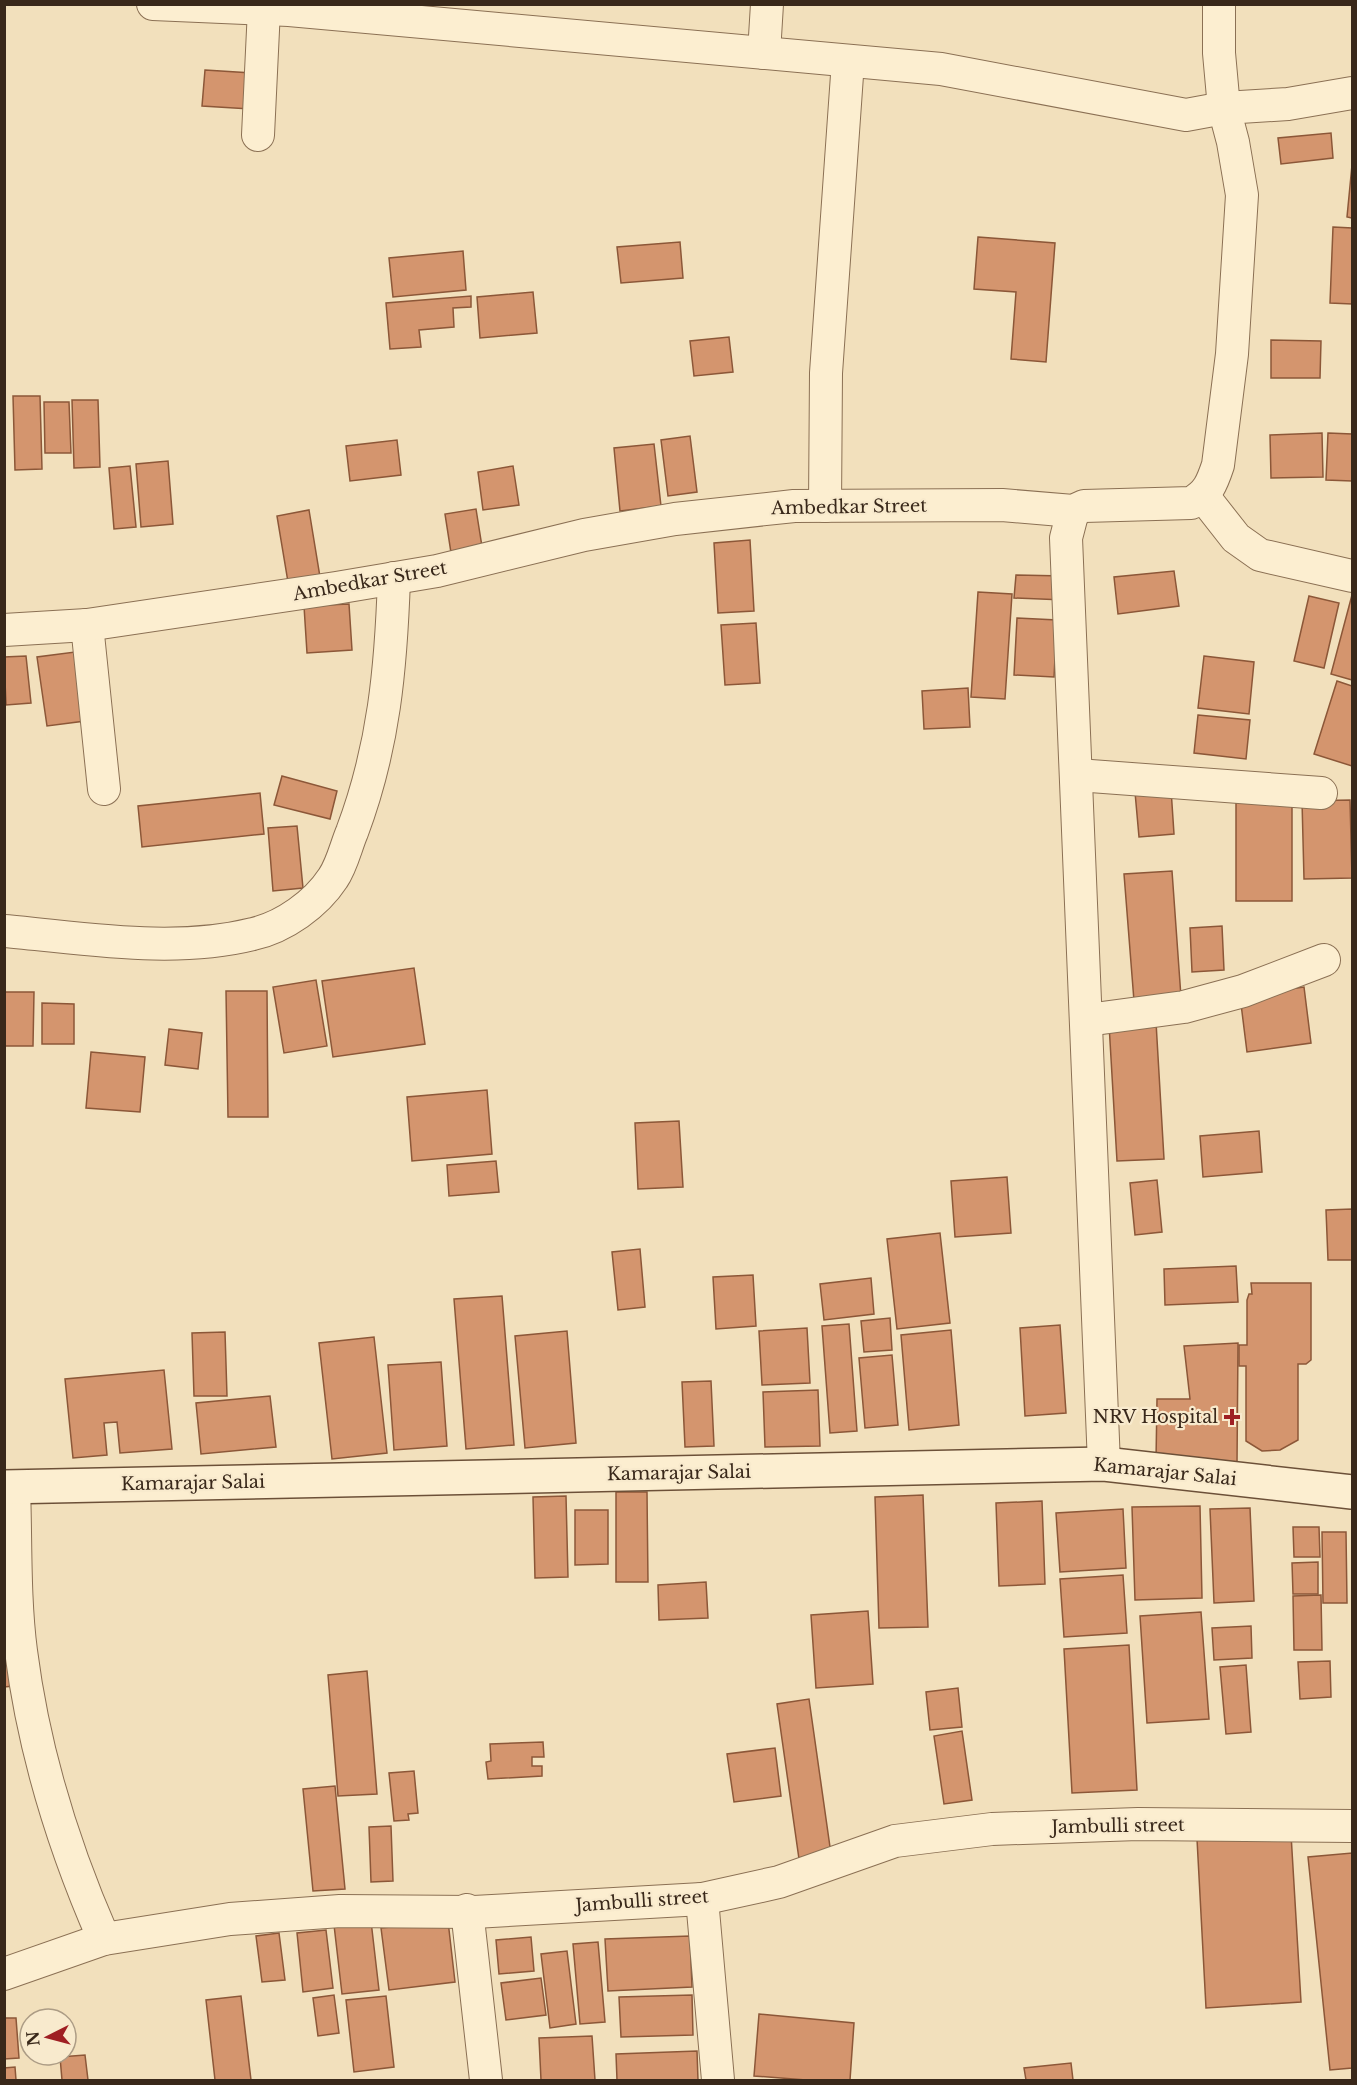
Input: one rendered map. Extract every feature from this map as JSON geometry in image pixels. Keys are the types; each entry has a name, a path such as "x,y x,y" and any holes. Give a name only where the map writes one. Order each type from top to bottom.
{"street":[{"path":"153,4 281,8 941,69 1186,115 1224,108 1288,104 1353,93"},
{"path":"764,53 767,4"},
{"path":"1219,4 1219,53 1224,108 1233,142 1242,195 1230,365 1218,465 1212,482 1203,496 1236,538 1260,555 1353,576"},
{"path":"258,135 281,8"},
{"path":"825,506 826,373 848,61"},
{"name":"Ambedkar Street","path":"4,630 87,625 394,578 437,571 606,531 758,510 825,506 1002,505 1073,511 1084,506 1191,502 1203,496"},
{"path":"1073,511 1066,538 1104,1464"},
{"path":"4,931 139,942 196,942 254,934 282,923 310,904 335,876 364,798 386,708 394,578"},
{"path":"87,625 104,789"},
{"path":"1077,775 1321,793"},
{"path":"1087,1020 1184,1007 1243,991 1324,960"},
{"name":"Kamarajar Salai","path":"9,1487 1104,1464 1353,1492"},
{"path":"9,1487 21,1650 40,1756 74,1870 104,1939"},
{"name":"Jambulli street","path":"4,1974 104,1939 252,1917 340,1911 467,1910 474,1912 702,1899 779,1882 895,1841 992,1829 1138,1824 1353,1827"},
{"path":"702,1899 718,2080"},
{"path":"467,1910 486,2080"}],"building":[{"path":"205,70 252,73 250,109 202,106"},
{"path":"1331,133 1333,158 1281,164 1278,138"},
{"path":"1352,165 1352,218 1347,217"},
{"path":"1333,227 1352,228 1352,304 1330,303"},
{"path":"978,237 1055,243 1046,362 1011,359 1016,292 974,289"},
{"path":"680,242 683,278 621,283 617,247"},
{"path":"463,251 466,290 393,297 389,258"},
{"path":"533,292 537,333 480,338 477,297"},
{"path":"471,296 471,307 453,308 454,327 419,330 421,347 390,349 386,303"},
{"path":"729,337 733,372 694,376 690,341"},
{"path":"1271,340 1321,341 1320,378 1271,378"},
{"path":"13,396 40,396 42,469 15,470"},
{"path":"72,400 98,400 100,467 74,468"},
{"path":"44,402 69,402 71,453 45,453"},
{"path":"1322,433 1323,477 1271,478 1270,435"},
{"path":"1328,433 1352,434 1352,481 1326,480"},
{"path":"690,436 697,492 668,496 661,440"},
{"path":"397,440 401,475 350,481 346,446"},
{"path":"654,444 661,506 620,511 614,448"},
{"path":"168,461 173,524 141,527 136,464"},
{"path":"130,466 136,527 114,529 109,468"},
{"path":"513,466 519,505 483,510 478,472"},
{"path":"476,509 483,553 452,559 445,514"},
{"path":"309,510 320,577 288,582 277,516"},
{"path":"750,540 754,611 718,613 714,543"},
{"path":"1174,571 1179,606 1118,614 1114,577"},
{"path":"1016,575 1064,576 1064,600 1014,598"},
{"path":"978,592 1012,594 1005,699 971,697"},
{"path":"1352,595 1352,680 1331,674"},
{"path":"1309,596 1339,603 1324,668 1294,661"},
{"path":"349,604 352,650 307,653 304,606"},
{"path":"1017,618 1057,620 1054,677 1014,675"},
{"path":"756,623 760,683 725,685 721,625"},
{"path":"75,652 85,721 47,726 37,657"},
{"path":"26,656 31,703 6,705 4,657"},
{"path":"1204,656 1254,662 1249,714 1198,708"},
{"path":"1337,681 1352,686 1352,766 1314,754"},
{"path":"968,688 970,727 924,729 922,691"},
{"path":"1198,715 1250,720 1246,759 1194,753"},
{"path":"282,776 337,791 330,819 274,805"},
{"path":"1171,789 1174,834 1139,837 1135,792"},
{"path":"260,793 264,834 142,847 138,806"},
{"path":"1236,796 1292,796 1292,901 1236,901"},
{"path":"1350,800 1352,878 1304,879 1302,801"},
{"path":"297,826 303,888 273,891 268,828"},
{"path":"1172,871 1181,997 1134,1001 1124,874"},
{"path":"1222,926 1224,970 1192,972 1190,928"},
{"path":"414,968 425,1044 333,1057 322,981"},
{"path":"316,980 327,1046 284,1053 273,987"},
{"path":"1304,987 1311,1043 1247,1052 1240,996"},
{"path":"226,991 267,991 268,1117 228,1117"},
{"path":"4,992 34,992 33,1046 4,1046"},
{"path":"42,1003 74,1004 74,1044 42,1044"},
{"path":"1156,1022 1164,1159 1117,1161 1109,1024"},
{"path":"169,1029 202,1033 198,1069 165,1065"},
{"path":"91,1052 145,1057 140,1112 86,1108"},
{"path":"487,1090 492,1154 412,1161 407,1097"},
{"path":"679,1121 683,1187 638,1189 635,1123"},
{"path":"1259,1131 1262,1172 1203,1177 1200,1136"},
{"path":"496,1161 499,1192 449,1196 447,1165"},
{"path":"1007,1177 1011,1233 955,1237 951,1181"},
{"path":"1157,1180 1162,1232 1135,1235 1130,1183"},
{"path":"1352,1209 1352,1260 1328,1260 1326,1210"},
{"path":"940,1233 950,1323 897,1329 887,1239"},
{"path":"640,1249 645,1307 618,1310 612,1252"},
{"path":"1236,1266 1238,1302 1165,1305 1164,1269"},
{"path":"753,1275 756,1326 716,1329 713,1277"},
{"path":"871,1278 874,1314 824,1320 820,1284"},
{"path":"1251,1283 1311,1283 1311,1360 1306,1364 1298,1364 1298,1440 1280,1450 1262,1451 1246,1441 1246,1366 1239,1366 1239,1345 1247,1345 1247,1300 1249,1294 1252,1294"},
{"path":"502,1296 514,1445 466,1449 454,1299"},
{"path":"890,1318 892,1350 864,1352 861,1321"},
{"path":"849,1324 857,1431 830,1433 822,1326"},
{"path":"1060,1325 1066,1413 1025,1416 1020,1328"},
{"path":"807,1328 810,1383 762,1385 759,1331"},
{"path":"951,1330 959,1425 909,1430 901,1335"},
{"path":"567,1331 576,1443 525,1448 515,1336"},
{"path":"225,1332 227,1396 194,1396 192,1333"},
{"path":"374,1337 387,1453 332,1459 319,1343"},
{"path":"1238,1343 1237,1464 1156,1460 1157,1399 1190,1399 1184,1346"},
{"path":"892,1355 898,1425 865,1428 859,1358"},
{"path":"441,1362 447,1446 394,1450 388,1365"},
{"path":"164,1370 172,1449 120,1453 117,1422 104,1423 107,1455 73,1458 65,1379"},
{"path":"711,1381 714,1446 685,1447 682,1382"},
{"path":"818,1390 820,1446 765,1447 763,1392"},
{"path":"270,1396 276,1447 201,1454 196,1403"},
{"path":"616,1492 647,1492 648,1582 616,1582"},
{"path":"923,1495 928,1627 879,1628 875,1497"},
{"path":"566,1496 568,1577 535,1578 533,1497"},
{"path":"1042,1501 1045,1584 999,1586 996,1503"},
{"path":"1200,1506 1202,1598 1135,1600 1132,1507"},
{"path":"1250,1508 1254,1601 1214,1603 1210,1509"},
{"path":"1123,1509 1126,1568 1060,1572 1056,1513"},
{"path":"575,1510 608,1510 608,1564 575,1565"},
{"path":"1293,1527 1319,1527 1320,1557 1294,1557"},
{"path":"1322,1532 1346,1532 1347,1603 1323,1603"},
{"path":"1318,1562 1318,1594 1293,1594 1292,1563"},
{"path":"1123,1575 1127,1633 1064,1637 1060,1579"},
{"path":"706,1582 708,1618 659,1620 658,1585"},
{"path":"1321,1595 1322,1650 1294,1650 1293,1596"},
{"path":"868,1611 873,1684 816,1688 811,1615"},
{"path":"1201,1612 1209,1719 1147,1723 1140,1616"},
{"path":"1251,1626 1252,1658 1214,1660 1212,1628"},
{"path":"4,1642 14,1686 4,1687"},
{"path":"1129,1645 1137,1790 1072,1793 1064,1649"},
{"path":"1330,1661 1331,1697 1300,1699 1298,1662"},
{"path":"1246,1665 1251,1732 1226,1734 1220,1667"},
{"path":"367,1671 377,1794 338,1796 328,1675"},
{"path":"958,1688 962,1727 930,1730 926,1692"},
{"path":"809,1699 832,1861 800,1866 777,1704"},
{"path":"962,1731 972,1800 944,1804 934,1736"},
{"path":"543,1742 544,1757 532,1757 532,1766 542,1766 542,1776 488,1779 486,1762 491,1761 490,1744"},
{"path":"775,1748 781,1796 734,1802 727,1754"},
{"path":"414,1771 418,1813 408,1814 409,1820 394,1821 389,1773"},
{"path":"335,1786 345,1889 313,1891 303,1789"},
{"path":"391,1826 393,1881 371,1882 369,1827"},
{"path":"1291,1834 1301,2002 1206,2008 1197,1839"},
{"path":"1352,1853 1352,2068 1330,2070 1308,1857"},
{"path":"371,1921 379,1990 342,1994 334,1925"},
{"path":"448,1921 455,1982 389,1990 381,1928"},
{"path":"326,1930 333,1988 303,1992 297,1933"},
{"path":"279,1933 285,1980 262,1982 256,1936"},
{"path":"690,1936 692,1987 608,1991 605,1939"},
{"path":"531,1937 534,1971 499,1974 496,1940"},
{"path":"598,1942 605,2022 580,2024 573,1944"},
{"path":"567,1951 576,2024 550,2028 541,1954"},
{"path":"541,1978 546,2015 506,2020 501,1983"},
{"path":"334,1995 339,2033 318,2036 313,1998"},
{"path":"692,1995 693,2035 621,2037 619,1997"},
{"path":"241,1996 251,2080 215,2080 206,2000"},
{"path":"386,1996 394,2067 354,2072 346,2000"},
{"path":"759,2014 854,2023 850,2080 806,2080 754,2076"},
{"path":"4,2018 16,2018 18,2058 4,2059"},
{"path":"592,2036 595,2080 541,2080 539,2038"},
{"path":"697,2051 698,2080 617,2080 616,2054"},
{"path":"85,2055 88,2080 62,2080 61,2067 78,2067 78,2056"},
{"path":"1071,2063 1073,2080 1026,2080 1024,2068"},
{"path":"15,2067 16,2080 4,2080 4,2068"}],"place":[{"name":"NRV Hospital","path":"1232,1417"}]}
